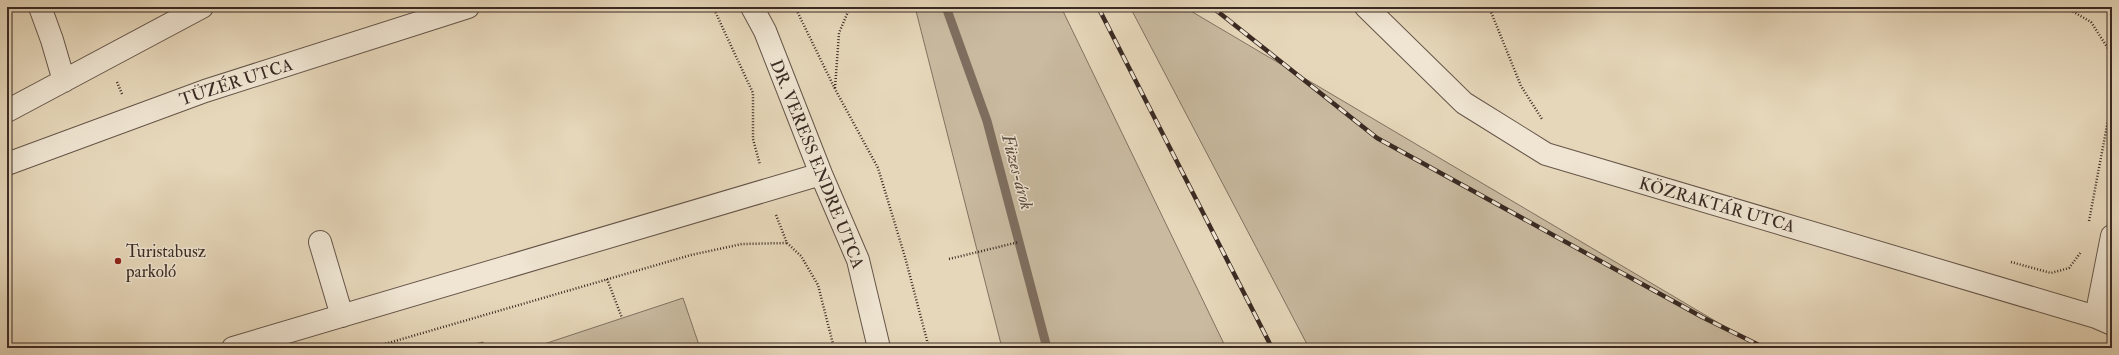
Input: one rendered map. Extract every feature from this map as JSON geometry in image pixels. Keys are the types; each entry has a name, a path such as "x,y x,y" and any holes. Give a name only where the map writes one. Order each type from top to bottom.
{"street":[{"path":"40,7 64,80"},
{"path":"7,111 106,58 169,15 202,7"},
{"name":"TÜZÉR UTCA","path":"7,164 205,91 468,7"},
{"name":"DR. VERESS ENDRE UTCA","path":"752,7 765,31 821,174 858,260 879,348"},
{"name":"KÖZRAKTÁR UTCA","path":"1366,7 1464,103 1546,154 2104,320"},
{"path":"233,348 821,174"},
{"path":"2104,320 2112,236"},
{"path":"320,242 342,316"}],"path":[{"path":"795,7 835,89 878,168 905,257 929,348"},
{"path":"835,89 839,33 850,7"},
{"path":"1489,7 1521,86 1544,122"},
{"path":"2065,7 2091,22 2111,53 2112,63"},
{"path":"106,58 123,95"},
{"path":"2089,224 2112,99"},
{"path":"949,259 1018,242"},
{"path":"371,348 691,255 742,244 787,243"},
{"path":"2005,260 2051,273 2069,268 2084,248"},
{"path":"608,279 622,318"}],"shaded area":[{"path":"915,7 1061,7 1226,348 1002,348"},
{"path":"1130,7 1184,7 1761,348 1309,348"},
{"path":"683,298 700,348 532,348"},
{"path":"483,342 485,348 458,348"}],"waterway":[{"name":"Füzes-árok","path":"946,7 987,121 1047,348"}],"railway":[{"path":"1098,7 1272,348"},
{"path":"1212,7 1377,138 1702,317 1765,348"}],"place":[{"name":"Turistabusz parkoló","path":"118,261"}]}
